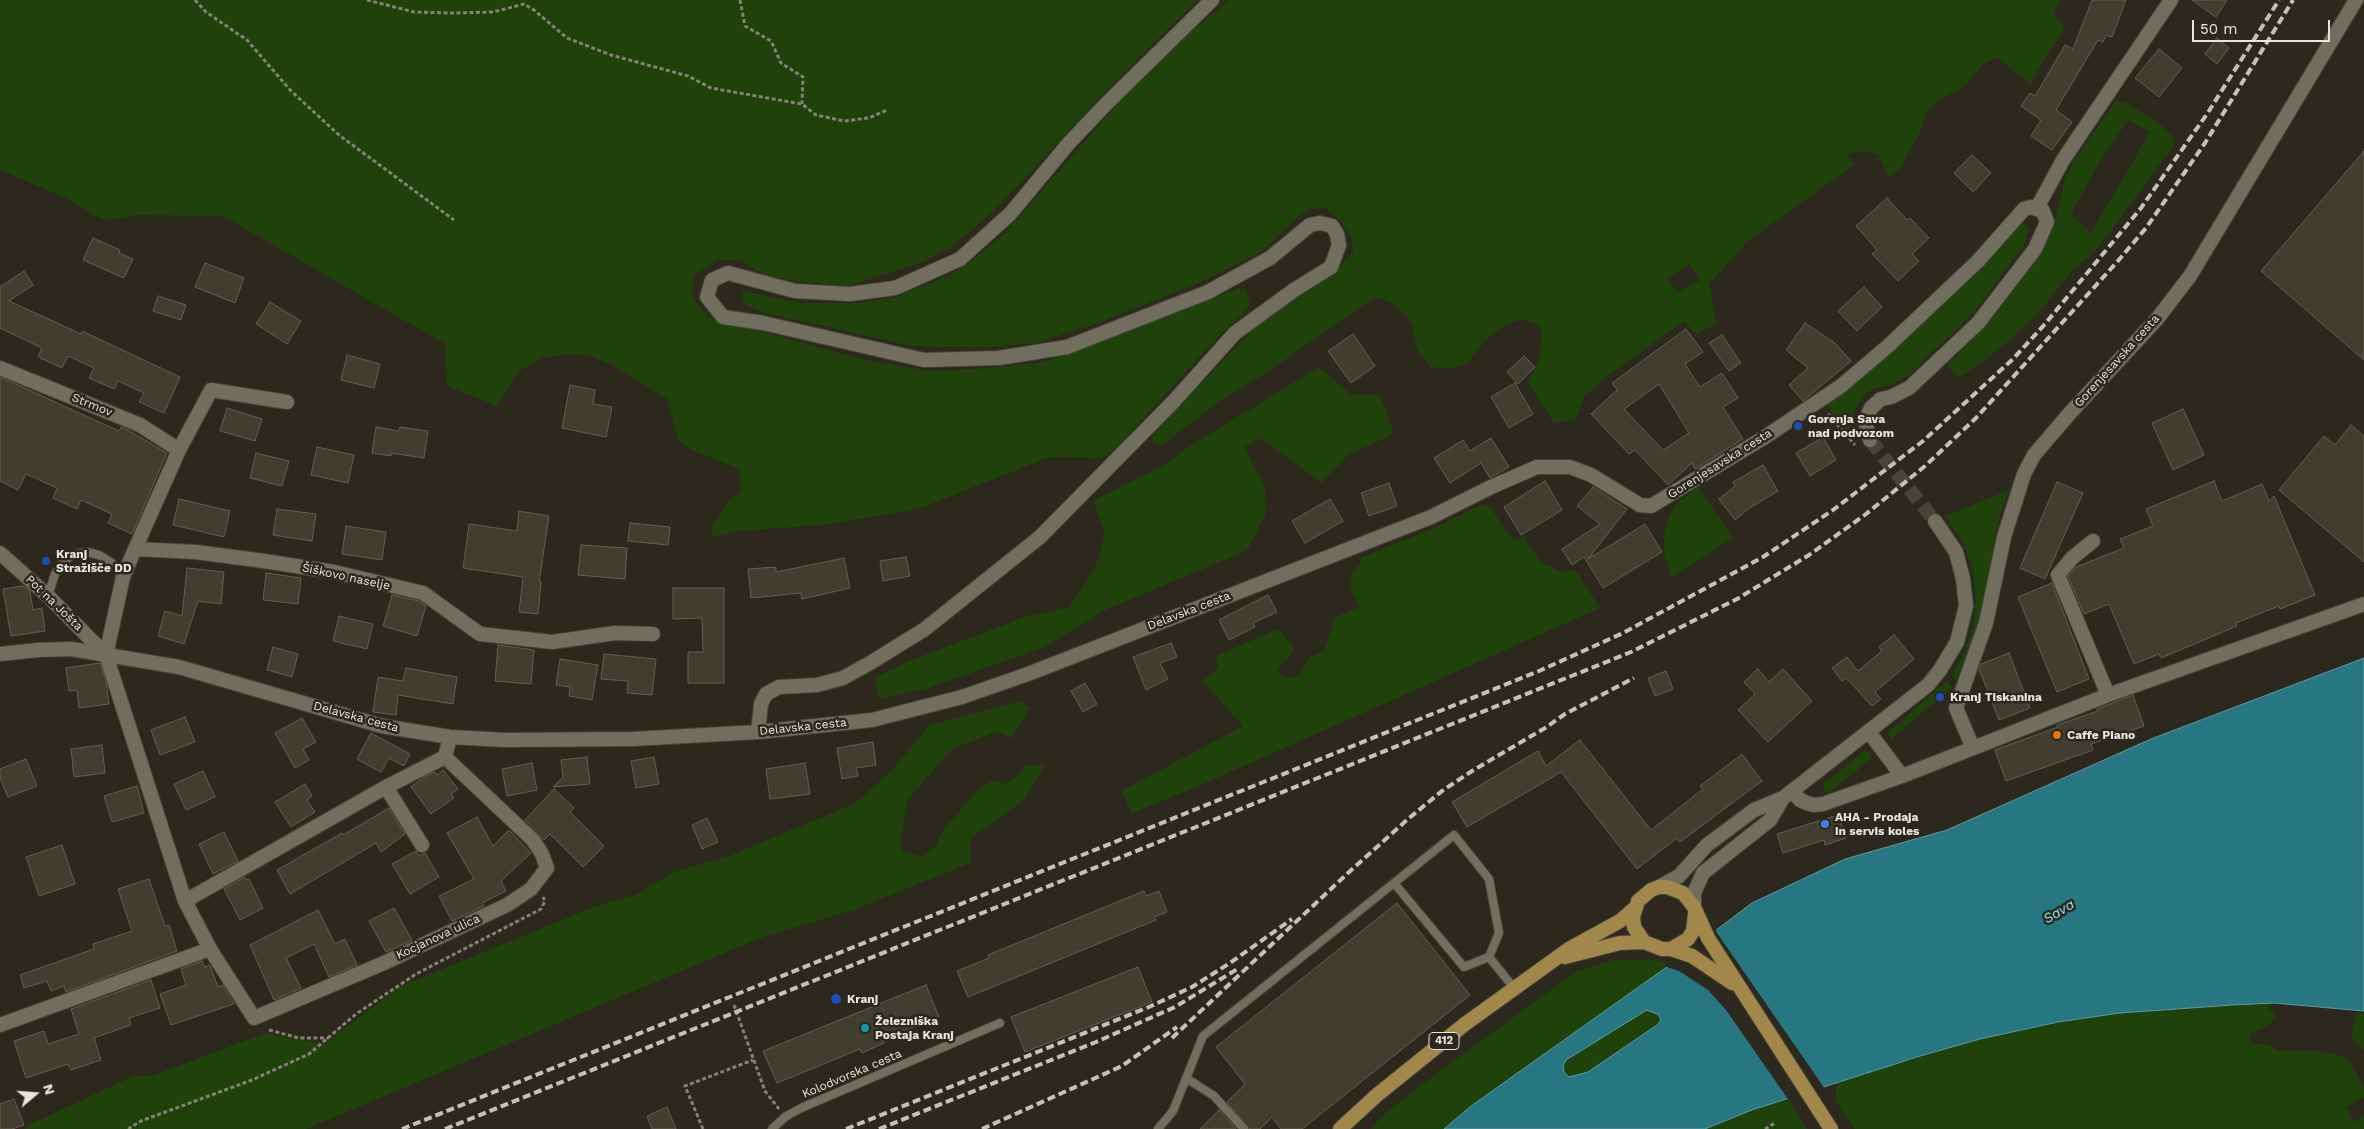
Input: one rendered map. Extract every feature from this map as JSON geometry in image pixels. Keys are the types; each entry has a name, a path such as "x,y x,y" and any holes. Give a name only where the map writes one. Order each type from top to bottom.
{"main road":[{"name":"412","path":"1340,1129 1376,1094 1464,1024 1583,940 1620,921 1634,908 1644,894 1659,887 1668,887 1683,893 1694,909 1708,938 1831,1129"},
{"path":"1634,908 1634,927 1644,942"},
{"path":"1671,949 1688,939 1696,921 1694,909"},
{"name":"412","path":"1554,961 1605,946 1644,942 1662,949 1671,949 1692,956 1711,967 1742,991"}],"street":[{"path":"758,732 761,704 766,694 779,687 817,685 843,678 870,663 925,629 1040,537 1174,401 1235,333 1294,290 1331,267 1339,245 1337,234 1332,226 1320,223 1310,225 1270,258 1208,292 1067,347 998,358 924,360 763,323 723,317 707,297 712,280 728,273 795,291 850,294 895,288 960,259 1010,214 1094,117 1212,0"},
{"path":"1870,440 1865,421 1871,408 1881,399 1891,397 1909,388 1937,364 1978,323 2035,249 2047,222 2043,211 2038,208 2063,160 2171,0"},
{"name":"Gorenjesavska cesta","path":"1972,748 1956,708 1986,623 2004,537 2024,474 2031,461 2070,413 2156,319 2190,276 2356,0"},
{"name":"Gorenjesavska cesta","path":"1570,467 1591,475 1640,505 1651,506 1671,495 1765,437 1847,381 1888,346 1978,261 2024,209 2038,208"},
{"name":"Strmov","path":"0,368 140,425 179,450"},
{"path":"106,655 123,577 179,450 211,390 287,402"},
{"name":"Delavska cesta","path":"0,654 71,649 179,667 382,726 450,737 504,740 578,740 758,732 872,720 962,697 1028,674 1431,517 1491,487 1537,468 1570,467"},
{"path":"1659,887 1679,876 1701,851 1754,810 1788,795 1928,685 1940,670 1957,642 1966,606 1963,579 1956,552 1935,521"},
{"path":"2093,541 2072,558 2058,575 2108,695"},
{"name":"Šiškovo naselje","path":"136,549 196,552 264,561 334,572 423,593 480,634 552,642 615,634 653,634"},
{"name":"Pot na Jošta","path":"0,553 48,596 106,655"},
{"path":"1788,795 1807,803 1823,804 1902,776 2108,695 2364,604"},
{"name":"Kocjanova ulica","path":"106,655 185,900 210,949 254,1018 384,962 507,905 531,889 547,868 542,854 533,840 445,757"},
{"path":"1869,732 1902,776"},
{"path":"185,900 386,787 445,757 450,737"},
{"path":"386,787 422,845"},
{"path":"1694,909 1694,893 1698,881 1710,866 1770,820 1788,795"},
{"path":"0,1025 210,949"}],"lane":[{"path":"48,596 55,574 68,558 77,554 88,552 99,555 112,563 123,577"},
{"path":"1158,1129 1173,1111 1203,1036 1394,883 1454,835 1489,878 1498,933 1489,957 1464,967 1394,883"},
{"path":"1489,957 1514,988"},
{"name":"Kolodvorska cesta","path":"772,1129 785,1117 1000,1023"},
{"path":"1186,1078 1214,1096 1244,1129"}],"path":[{"path":"195,0 206,12 247,40 291,91 339,135 454,220"},
{"path":"367,0 414,12 452,14 493,12 524,4 534,10 566,38 611,55 688,76 711,88 802,104 816,115 844,122 869,118 887,110"},
{"path":"740,0 745,26 771,41 781,63 803,77 802,104"},
{"path":"1824,408 1858,449"},
{"path":"128,1129 141,1121 252,1080 308,1054 331,1038 356,1014 416,974 541,909 545,901 541,895 531,889"},
{"path":"734,1004 765,1091 785,1117"},
{"path":"264,1032 270,1029 299,1038 331,1038"},
{"path":"703,1129 685,1086 753,1060"},
{"path":"1765,1129 1775,1123"}],"green space":[{"path":"0,0 1197,0 1111,86 996,209 950,248 925,261 848,286 793,281 763,274 740,260 716,260 694,276 692,296 708,317 865,360 930,371 977,369 1044,362 1239,288 1245,290 1250,300 1248,309 1218,337 1134,428 1118,449 1101,458 1049,457 921,508 831,524 740,531 713,537 711,528 730,499 741,493 739,469 692,450 678,441 667,399 610,364 587,355 562,355 542,358 519,371 497,406 447,386 445,344 223,216 136,215 106,220 93,215 68,199 0,170"},
{"path":"1229,0 2060,0 2053,13 2064,28 2030,84 1997,57 1985,63 1961,89 1938,100 1927,111 1920,132 1900,169 1889,178 1878,154 1865,151 1846,154 1854,165 1748,241 1709,284 1716,324 1697,334 1684,321 1602,380 1585,396 1576,419 1554,423 1528,382 1539,360 1542,334 1538,325 1524,319 1505,325 1486,340 1468,363 1452,369 1431,367 1417,350 1412,324 1407,316 1393,304 1379,298 1364,305 1264,374 1220,401 1161,446 1153,443 1152,435 1255,327 1286,302 1338,269 1353,252 1352,239 1342,222 1326,208 1310,209 1295,219 1262,251 1197,284 1095,324 1036,343 976,348 912,346 761,312 742,303 743,291 802,303 860,303 896,297 949,275 974,259 1005,233 1120,101 1168,51","holes":["1689,264 1700,280 1678,293 1668,279"]},
{"path":"2115,102 2125,102 2157,122 2174,137 2174,145 2092,254 2071,272 2040,311 2003,346 1970,371 1958,377 1947,366 1994,316 2038,257 2050,237 2063,185 2073,162","holes":["2128,120 2150,132 2091,233 2071,215 2097,166"]},
{"path":"2017,224 2025,224 2029,229 2024,245 1974,312 1910,374 1895,383 1873,389 1865,394 1850,417 1857,442 1826,405 1939,309"},
{"path":"1319,367 1350,394 1380,395 1394,434 1348,455 1322,483 1260,438 1244,447 1265,487 1266,513 1248,550 1103,611 1045,647 925,689 879,699 874,678 909,661 1025,617 1068,608 1095,569 1105,533 1093,501 1162,466 1190,446"},
{"path":"1698,487 1733,538 1671,578 1664,549 1664,534 1668,518 1677,503"},
{"path":"2009,490 1999,518 1978,628 1958,682 1952,675 1963,656 1973,629 1976,601 1973,571 1964,544 1945,516"},
{"path":"1483,504 1490,507 1511,538 1516,540 1523,537 1542,563 1563,572 1575,570 1600,608 1194,788 1132,813 1121,791 1243,726 1203,681 1218,668 1216,656 1278,629 1295,649 1277,670 1287,679 1299,676 1309,658 1324,651 1335,617 1360,607 1351,591 1350,575 1360,564 1360,558 1434,528"},
{"path":"1947,681 1953,687 1891,739 1887,733"},
{"path":"1020,701 1029,708 1012,738 996,732 952,749 907,800 901,839 902,851 923,857 935,847 943,830 980,788 992,780 1004,784 1018,777 1025,765 1046,765 1024,800 971,838 970,863 856,909 760,938 306,1129 25,1129 29,1125 133,1076 152,1076 265,1033 324,1044 399,987 596,906 636,895 673,872 727,857 854,804 890,772 930,725"},
{"path":"1864,751 1870,753 1871,759 1830,792 1824,791 1824,784"},
{"path":"1614,960 1656,960 1671,964 1471,1106 1444,1129 1370,1129 1387,1112 1436,1074 1577,971"},
{"path":"2274,1003 2267,1010 2274,1012 2276,1017 2268,1026 2250,1034 2251,1043 2267,1045 2277,1050 2318,1051 2339,1055 2349,1060 2364,1088 2364,1097 2346,1107 2353,1122 2364,1116 2364,1129 1855,1129 1835,1100 1837,1082 1980,1039 2058,1022 2120,1013"},
{"path":"1647,1010 1659,1015 1661,1020 1657,1025 1588,1072 1568,1077 1564,1072 1563,1066 1566,1060"},
{"path":"2356,1013 2364,1014 2364,1051 2351,1037"},
{"path":"1788,1099 1807,1129 1705,1129 1752,1110"}],"water":[{"name":"Sava","path":"2364,658 2364,1011 2274,1003 2120,1013 2058,1022 1980,1039 1917,1057 1752,1110 1705,1129 1444,1129 1471,1106 1671,964 1752,903 1845,859 1947,830 2151,739","holes":["1647,1010 1659,1015 1661,1020 1657,1025 1588,1072 1569,1077 1564,1072 1563,1066 1566,1060"]}],"pier":[{"path":"1715,927 1717,933 1825,1089 1790,1102 1726,1010 1708,990 1679,971 1664,966"}],"building":[{"path":"2092,0 2126,0 2112,37 2106,35 2103,42 2098,40 2056,110 2072,122 2052,150 2031,136 2041,120 2021,106 2030,93 2035,96 2065,45 2073,49"},
{"path":"2192,0 2227,0 2216,17"},
{"path":"2217,38 2229,48 2217,64 2205,54"},
{"path":"2159,49 2182,68 2159,97 2135,78"},
{"path":"2364,151 2364,360 2261,271"},
{"path":"1972,155 1991,173 1973,192 1954,173"},
{"path":"1887,198 1907,220 1910,218 1929,238 1912,254 1919,261 1898,281 1872,254 1877,250 1856,226"},
{"path":"93,238 120,250 119,253 133,259 124,278 83,260"},
{"path":"205,263 244,278 235,303 195,287"},
{"path":"24,271 33,285 9,301 81,334 82,331 180,377 164,413 139,402 144,393 118,381 114,389 89,378 94,368 68,356 62,368 38,357 42,348 0,328 0,287"},
{"path":"1864,287 1882,307 1857,331 1838,311"},
{"path":"158,296 186,305 181,320 153,311"},
{"path":"270,302 301,321 287,344 256,324"},
{"path":"1805,323 1836,344 1851,361 1803,401 1789,385 1808,368 1786,350"},
{"path":"1686,329 1703,352 1685,364 1700,387 1722,373 1738,398 1723,407 1743,439 1695,469 1692,463 1668,485 1635,450 1629,454 1591,414 1617,390 1612,383","holes":["1659,384 1689,433 1663,450 1624,409"]},
{"path":"1353,334 1375,366 1351,383 1328,351"},
{"path":"1722,335 1741,363 1729,371 1709,343"},
{"path":"347,355 380,364 374,388 341,380"},
{"path":"1524,356 1535,367 1518,384 1507,372"},
{"path":"0,377 119,431 121,427 128,430 167,453 132,534 108,523 112,514 81,500 77,509 53,498 57,488 26,474 18,490 0,481"},
{"path":"1515,383 1533,414 1509,428 1491,397"},
{"path":"570,385 595,390 593,404 612,407 606,437 562,428"},
{"path":"227,408 262,419 255,441 220,431"},
{"path":"2183,409 2204,455 2173,470 2152,423"},
{"path":"2351,425 2364,436 2364,562 2279,490 2324,436 2335,445"},
{"path":"376,427 399,431 400,427 428,431 424,458 391,453 391,456 372,453"},
{"path":"1823,437 1836,460 1810,476 1796,453"},
{"path":"1491,438 1509,467 1490,478 1481,463 1450,483 1434,458 1463,440 1470,451"},
{"path":"317,447 354,455 348,483 311,475"},
{"path":"256,453 289,461 282,486 250,478"},
{"path":"1763,465 1778,491 1748,509 1735,520 1719,499 1735,486 1733,482"},
{"path":"1545,481 1562,510 1521,535 1504,507"},
{"path":"2214,481 2222,501 2262,484 2269,501 2274,496 2315,595 2280,609 2279,606 2236,623 2237,626 2161,658 2159,654 2134,664 2109,604 2084,614 2068,576 2076,567 2124,548 2120,539 2153,526 2146,509"},
{"path":"2057,482 2083,493 2045,579 2020,568"},
{"path":"1389,483 1397,506 1369,516 1361,493"},
{"path":"1593,487 1627,509 1588,559 1645,524 1662,552 1603,588 1584,557 1572,565 1562,549 1600,524 1577,506"},
{"path":"179,499 230,511 224,537 173,525"},
{"path":"1330,499 1343,521 1305,543 1292,521"},
{"path":"277,509 316,514 312,541 273,535"},
{"path":"519,511 549,516 539,582 541,582 538,614 519,612 523,577 463,568 469,524 517,531"},
{"path":"630,523 670,527 668,545 628,541"},
{"path":"346,526 386,532 382,560 342,554"},
{"path":"581,545 627,548 625,579 578,575"},
{"path":"906,557 910,576 883,581 880,561"},
{"path":"844,558 850,588 802,599 801,593 751,598 748,569 776,567 776,572"},
{"path":"187,568 224,572 221,604 198,601 184,644 158,636 165,611 182,616"},
{"path":"266,573 301,578 298,604 263,600"},
{"path":"2052,583 2089,679 2057,692 2018,597"},
{"path":"23,586 30,591 33,610 42,608 45,631 11,636 3,589"},
{"path":"673,588 724,588 724,683 688,683 688,652 703,652 702,618 673,619"},
{"path":"392,595 419,601 426,606 417,636 383,626"},
{"path":"1268,595 1277,612 1253,623 1255,627 1229,640 1219,620"},
{"path":"339,616 373,624 367,649 333,641"},
{"path":"1894,635 1914,659 1875,692 1881,699 1872,706 1846,678 1842,681 1832,668 1847,657 1858,671 1882,651 1879,647"},
{"path":"1171,643 1177,657 1160,663 1168,679 1146,690 1133,657"},
{"path":"498,645 534,650 531,684 495,681"},
{"path":"273,647 298,654 292,677 267,670"},
{"path":"2009,653 2030,708 1999,720 1979,669 1981,664"},
{"path":"604,654 656,659 652,695 627,693 628,681 601,679"},
{"path":"560,659 598,665 592,700 569,696 570,687 556,685"},
{"path":"100,663 106,682 109,704 79,708 77,690 69,691 66,668"},
{"path":"406,668 457,677 453,704 398,695 396,715 373,712 378,677 403,681"},
{"path":"1758,669 1769,682 1783,669 1812,701 1768,742 1738,710 1755,694 1744,682"},
{"path":"1666,671 1673,689 1655,696 1648,678"},
{"path":"1085,683 1097,704 1083,712 1071,691"},
{"path":"2133,695 2144,726 2091,744 2093,750 2006,781 1995,750 2058,727 2057,725 2098,711 2097,709"},
{"path":"185,717 195,742 160,755 151,730"},
{"path":"302,718 316,742 303,749 309,760 295,768 275,733"},
{"path":"371,733 410,754 404,766 389,758 381,772 357,759"},
{"path":"1580,740 1651,830 1703,789 1700,786 1742,754 1762,781 1680,842 1677,838 1637,869 1561,772 1467,827 1452,802 1538,751 1546,766"},
{"path":"873,742 876,765 856,768 858,776 842,779 837,748"},
{"path":"102,745 105,773 74,777 71,749"},
{"path":"587,757 590,784 553,787 563,777 561,760"},
{"path":"654,757 659,784 636,788 631,761"},
{"path":"26,759 37,786 8,797 0,778 0,769"},
{"path":"532,763 537,790 507,796 502,769"},
{"path":"805,763 810,794 770,799 766,769"},
{"path":"443,770 458,789 451,794 454,798 431,814 411,787 424,777 435,772 437,775"},
{"path":"203,771 215,797 186,810 174,784"},
{"path":"305,784 312,796 307,800 315,812 291,827 275,802"},
{"path":"137,786 144,813 112,822 104,796"},
{"path":"554,789 574,808 570,812 604,846 583,867 550,834 544,840 525,820"},
{"path":"389,808 405,834 381,852 376,843 290,894 277,870"},
{"name":"AHA - Prodaja in servis koles","path":"1838,815 1846,838 1825,845 1824,840 1783,853 1777,834"},
{"path":"477,817 493,846 509,830 531,853 501,881 506,891 482,903 484,906 452,921 439,896 474,879 447,833"},
{"path":"707,818 718,842 702,849 692,825"},
{"path":"224,832 238,861 213,874 199,844"},
{"path":"62,845 75,884 39,896 26,857"},
{"path":"416,851 419,856 425,853 439,877 410,894 392,864"},
{"path":"245,877 246,880 249,879 263,908 240,920 224,889"},
{"path":"149,879 165,926 169,925 177,951 66,992 64,986 51,991 47,981 24,988 20,975 94,949 93,944 132,931 118,889"},
{"path":"1144,891 1146,896 1159,891 1167,912 1154,917 1156,920 968,997 957,971 989,958 988,955"},
{"path":"1397,903 1470,995 1302,1129 1281,1129 1272,1117 1260,1129 1250,1129 1227,1102 1245,1084 1216,1047"},
{"path":"394,908 412,940 386,952 369,921"},
{"path":"318,910 335,944 345,939 357,965 329,977 314,944 286,958 301,988 274,1000 250,945"},
{"path":"202,961 205,967 210,965 218,987 223,985 234,1004 171,1025 160,994 186,985 181,969"},
{"path":"1138,967 1152,1002 1025,1052 1011,1017"},
{"path":"151,980 160,1008 129,1018 131,1025 94,1038 101,1060 71,1070 68,1064 26,1078 14,1041 44,1031 48,1044 79,1034 71,1009"},
{"name":"Železniška Postaja Kranj","path":"926,985 939,1017 883,1040 884,1043 862,1053 860,1049 777,1083 763,1051"},
{"path":"14,1099 24,1125 12,1129 0,1129 0,1104"},
{"path":"667,1107 676,1129 652,1129 647,1116"},
{"path":"1219,1110 1236,1129 1200,1129"}],"tunnel":[{"path":"1870,440 1935,521"}],"railway":[{"path":"402,1129 1539,671 1623,633 1763,557 1833,510 1923,441 2013,359 2045,324 2141,208 2207,114 2279,0"},
{"path":"445,1129 1631,652 1737,599 1809,555 1866,514 1925,466 1976,418 2146,228 2205,143 2293,0"},
{"path":"1172,1038 1348,873 1442,791 1565,714 1634,678"},
{"path":"846,1129 1149,1007 1192,987 1230,963 1292,919"},
{"path":"879,1129 1096,1042 1175,1007 1239,968"},
{"path":"982,1129 1122,1066 1177,1027"}],"place":[{"name":"Gorenja Sava nad podvozom","path":"1798,426"},
{"name":"Kranj Stražišče DD","path":"46,561"},
{"name":"Kranj Tiskanina","path":"1940,697"},
{"name":"Caffe Piano","path":"2057,735"},
{"name":"AHA - Prodaja in servis koles","path":"1825,824"},
{"name":"Kranj","path":"836,999"},
{"name":"Železniška Postaja Kranj","path":"865,1028"}]}
